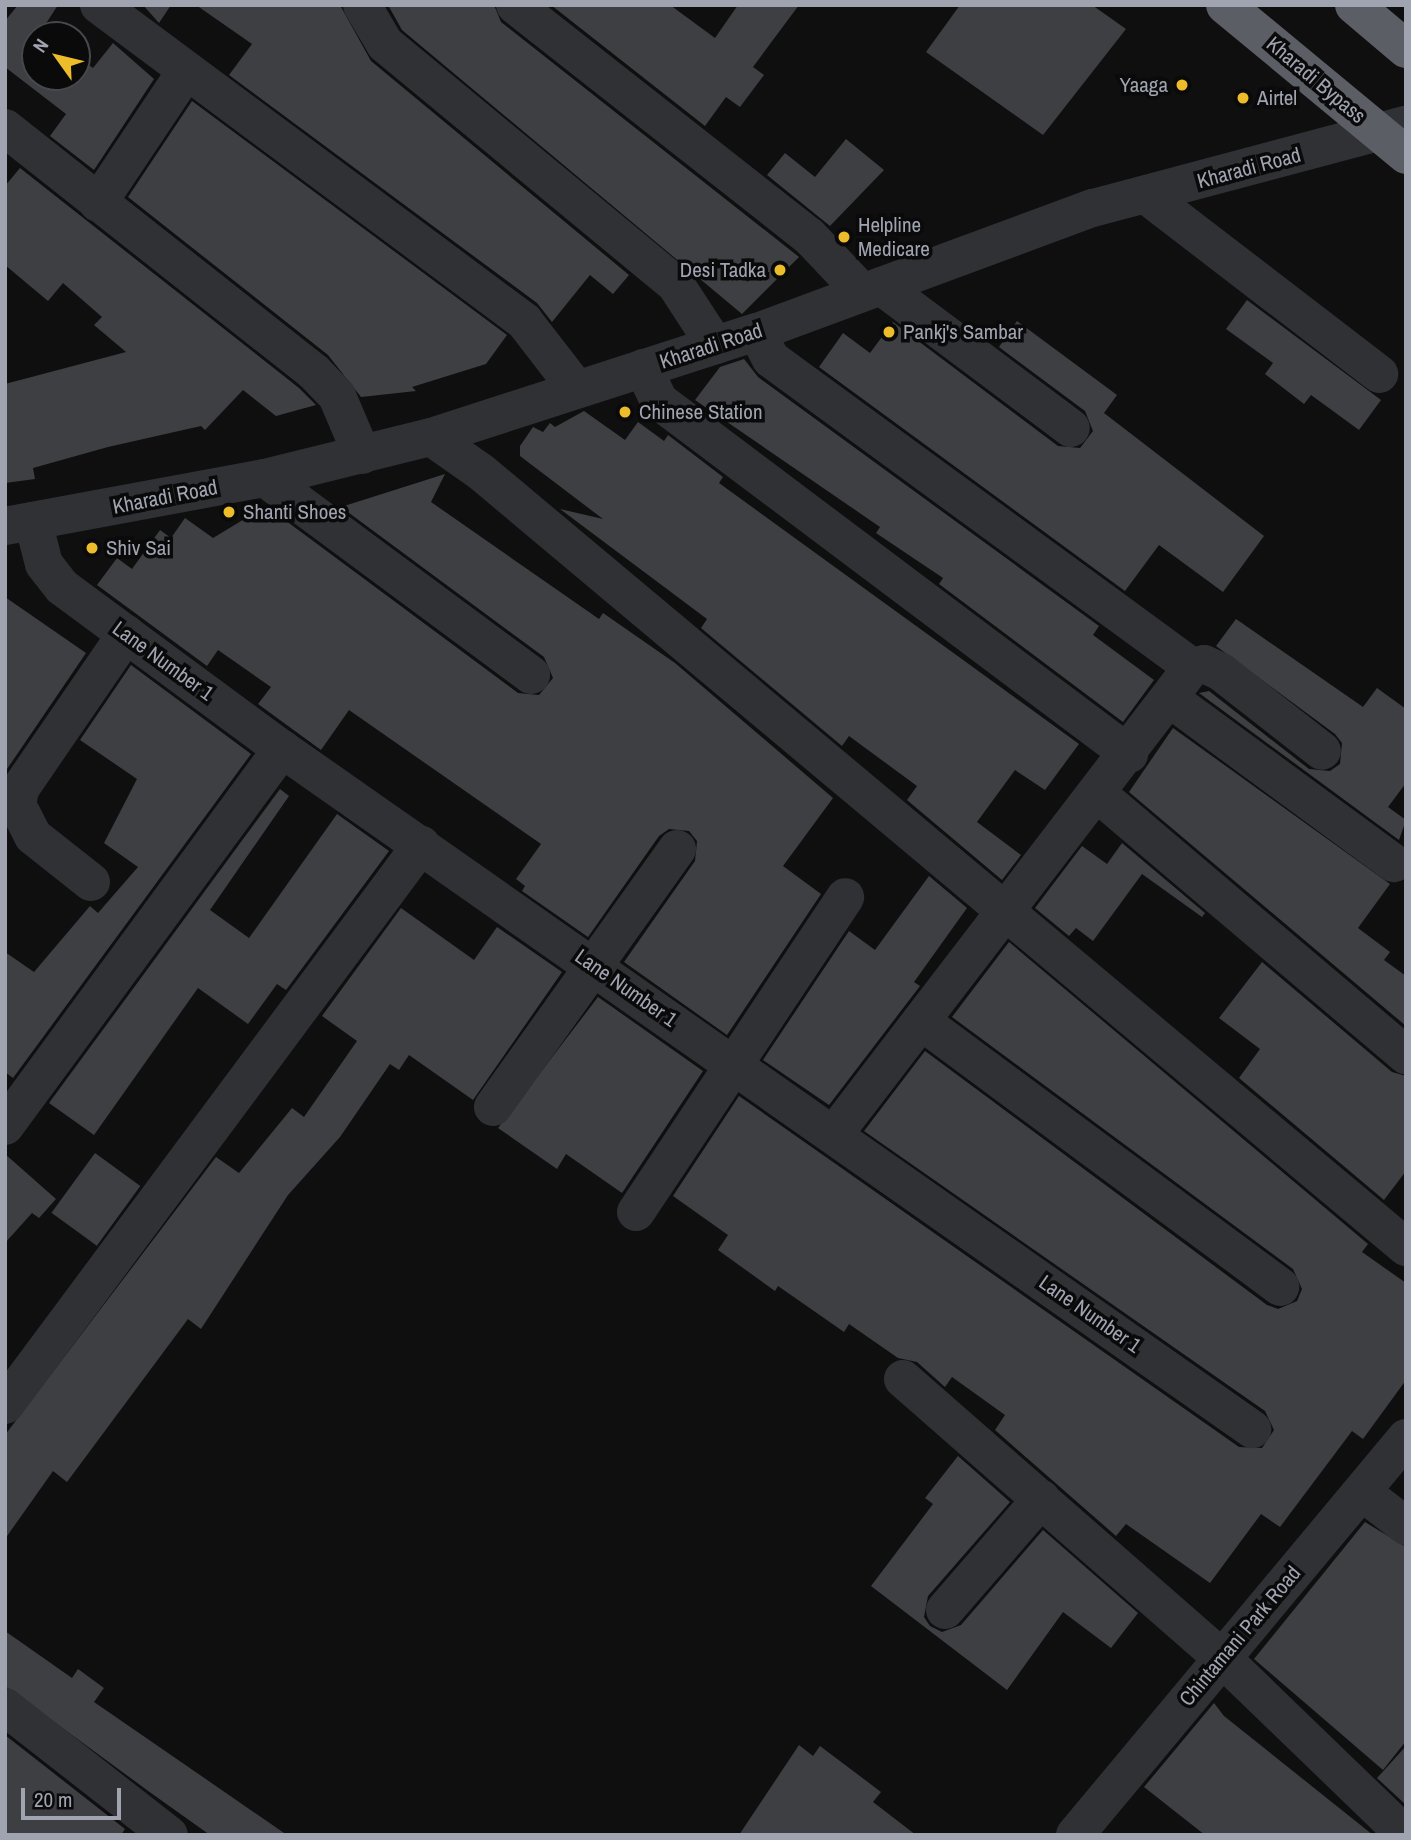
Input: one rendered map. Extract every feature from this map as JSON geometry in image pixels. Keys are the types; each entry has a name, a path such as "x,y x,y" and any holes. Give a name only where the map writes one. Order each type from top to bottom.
{"highway":[{"name":"Kharadi Bypass","path":"1225,5 1397,138"},
{"path":"1354,5 1401,37"}],"street":[{"path":"99,5 524,321 575,387"},
{"path":"362,5 385,44 676,285 715,345"},
{"path":"515,5 809,236 872,289 1071,428"},
{"path":"98,203 186,71"},
{"path":"5,128 314,372 337,396 362,455"},
{"name":"Kharadi Road","path":"19,524 265,478 430,437 575,387 757,332 872,289 1146,195 1397,138"},
{"path":"1146,195 1379,374"},
{"path":"757,332 771,359 1192,667"},
{"path":"643,368 659,401 1129,754"},
{"path":"430,437 1005,910 1406,1247"},
{"path":"265,478 531,675"},
{"name":"Lane Number 1","path":"19,524 62,587 282,749 835,1133 1252,1429"},
{"path":"91,882 33,836 17,805 20,789 126,634"},
{"path":"835,1133 1005,910 1129,754 1192,667 1204,664 1221,672 1322,751"},
{"path":"1169,698 1394,863"},
{"path":"5,1126 282,749"},
{"path":"1098,794 1406,1055"},
{"path":"5,1405 421,845"},
{"path":"493,1107 677,849"},
{"path":"636,1212 845,897"},
{"path":"921,1021 1280,1287"},
{"path":"903,1378 1222,1658 1405,1835"},
{"name":"Chintamani Park Road","path":"1075,1835 1406,1438"},
{"path":"1362,1492 1406,1526"},
{"path":"945,1610 1041,1499"},
{"path":"5,1707 169,1835"}],"building":[{"path":"18,5 58,5 48,21 21,21 21,79 5,67 5,21"},
{"path":"143,5 171,5 159,23"},
{"path":"196,5 340,5 371,61 629,275 613,294 590,275 552,322 537,303 229,75 252,44"},
{"path":"388,5 494,5 501,22 799,257 742,314 402,30"},
{"path":"551,5 670,5 715,38 738,5 799,5 753,67 764,75 740,107 726,97 705,126"},
{"path":"960,5 1092,5 1126,29 1043,135 926,52"},
{"path":"113,43 154,79 94,170 50,136 66,114 36,91 91,91 91,66 93,68"},
{"path":"192,101 507,335 486,364 412,387 416,391 361,397 328,355 128,197"},
{"path":"846,139 884,170 830,226 767,175 785,153 815,177"},
{"path":"20,168 299,388 316,405 276,416 243,390 205,430 201,426 108,447 33,468 35,479 5,483 5,384 126,352 94,325 102,317 63,283 48,301 5,265 5,186"},
{"path":"1247,300 1381,400 1359,430 1311,395 1304,404 1265,374 1273,363 1226,329"},
{"path":"1017,321 1117,395 1104,413 1264,536 1223,592 1159,545 1125,591 819,367 843,333 870,353 893,322 1058,446 1080,448 1093,431 1085,411 999,347"},
{"path":"744,359 758,377 1099,626 1093,635 1154,680 1123,722 939,584 943,578 876,533 880,527 695,400 720,367"},
{"path":"584,411 625,440 638,422 664,441 668,435 723,477 719,483 1079,744 1045,790 1015,770 977,822 1021,855 1002,880 907,800 917,786 849,736 842,746 701,628 707,619 560,509 603,519 520,456 520,446 533,427 543,432 550,423 555,427"},
{"path":"445,474 431,502 599,619 603,613 675,663 833,798 783,866 821,894 727,1035 624,962 695,861 697,841 689,831 669,829 659,836 588,937 522,891 525,886 516,879 541,844 349,710 321,750 258,704 271,687 218,650 207,666 97,585 117,558 132,569 160,530 171,538 185,518 213,538 266,506 518,693 539,695 553,678 544,657 341,507"},
{"path":"5,597 86,653 5,772"},
{"path":"1236,619 1363,707 1377,688 1406,709 1406,783 1388,807 1406,820 1399,840 1199,693 1209,691 1309,769 1330,771 1340,764 1342,743 1335,734 1216,646"},
{"path":"131,665 251,754 13,1078 5,1072 5,952 34,972 90,906 98,913 138,867 104,843 137,779 80,740"},
{"path":"1173,728 1390,884 1358,928 1390,952 1384,960 1406,976 1406,1026 1129,792"},
{"path":"280,789 289,796 210,910 249,938 337,814 389,851 286,990 277,984 248,1024 198,988 94,1135 49,1103"},
{"path":"1122,843 1205,913 1202,917 1142,874 1093,941 1076,928 1069,936 1035,908 1082,846 1107,864"},
{"path":"929,876 967,908 914,982 920,986 829,1105 763,1060 849,931 875,950"},
{"path":"401,908 474,960 497,927 562,972 473,1100 409,1055 399,1070 390,1064 340,1137 288,1195 201,1329 188,1319 67,1482 53,1471 5,1539 5,1435 216,1157 239,1173 292,1108 304,1117 357,1041 322,1016"},
{"path":"1009,942 1368,1244 1362,1252 1406,1283 1406,1380 1363,1439 1352,1431 1280,1527 1261,1514 1210,1583 1126,1524 1116,1536 995,1430 1005,1415 952,1377 945,1387 917,1362 898,1358 849,1324 844,1332 778,1286 775,1291 718,1250 728,1235 673,1196 739,1096 1239,1447 1262,1448 1274,1430 1265,1411 864,1131 925,1051 1267,1305 1278,1309 1297,1301 1302,1289 1293,1269 952,1017"},
{"path":"1262,962 1392,1072 1406,1076 1406,1171 1384,1200 1239,1078 1260,1049 1219,1018"},
{"path":"598,997 703,1071 622,1193 566,1154 557,1169 498,1128"},
{"path":"95,1153 140,1186 97,1246 52,1213"},
{"path":"5,1154 56,1199 39,1218 32,1213 5,1243"},
{"path":"958,1456 1010,1502 928,1596 924,1617 930,1626 942,1632 961,1625 1043,1530 1138,1613 1111,1648 1063,1612 1007,1690 871,1586 933,1504 925,1498"},
{"path":"1365,1522 1406,1547 1406,1741 1383,1770 1254,1659"},
{"path":"5,1631 72,1678 78,1669 104,1688 94,1702 287,1835 210,1835 151,1793 5,1686"},
{"path":"1214,1703 1224,1716 1373,1835 1205,1835 1144,1787"},
{"path":"5,1735 125,1829 121,1835 5,1835"},
{"path":"799,1745 813,1756 820,1746 881,1792 873,1802 916,1835 739,1835"},
{"path":"1406,1746 1406,1805 1377,1778"}],"place":[{"name":"Yaaga","path":"1182,85"},
{"name":"Airtel","path":"1243,98"},
{"name":"Helpline Medicare","path":"844,237"},
{"name":"Desi Tadka","path":"780,270"},
{"name":"Pankj's Sambar","path":"889,332"},
{"name":"Chinese Station","path":"625,412"},
{"name":"Shanti Shoes","path":"229,512"},
{"name":"Shiv Sai","path":"92,548"}]}
